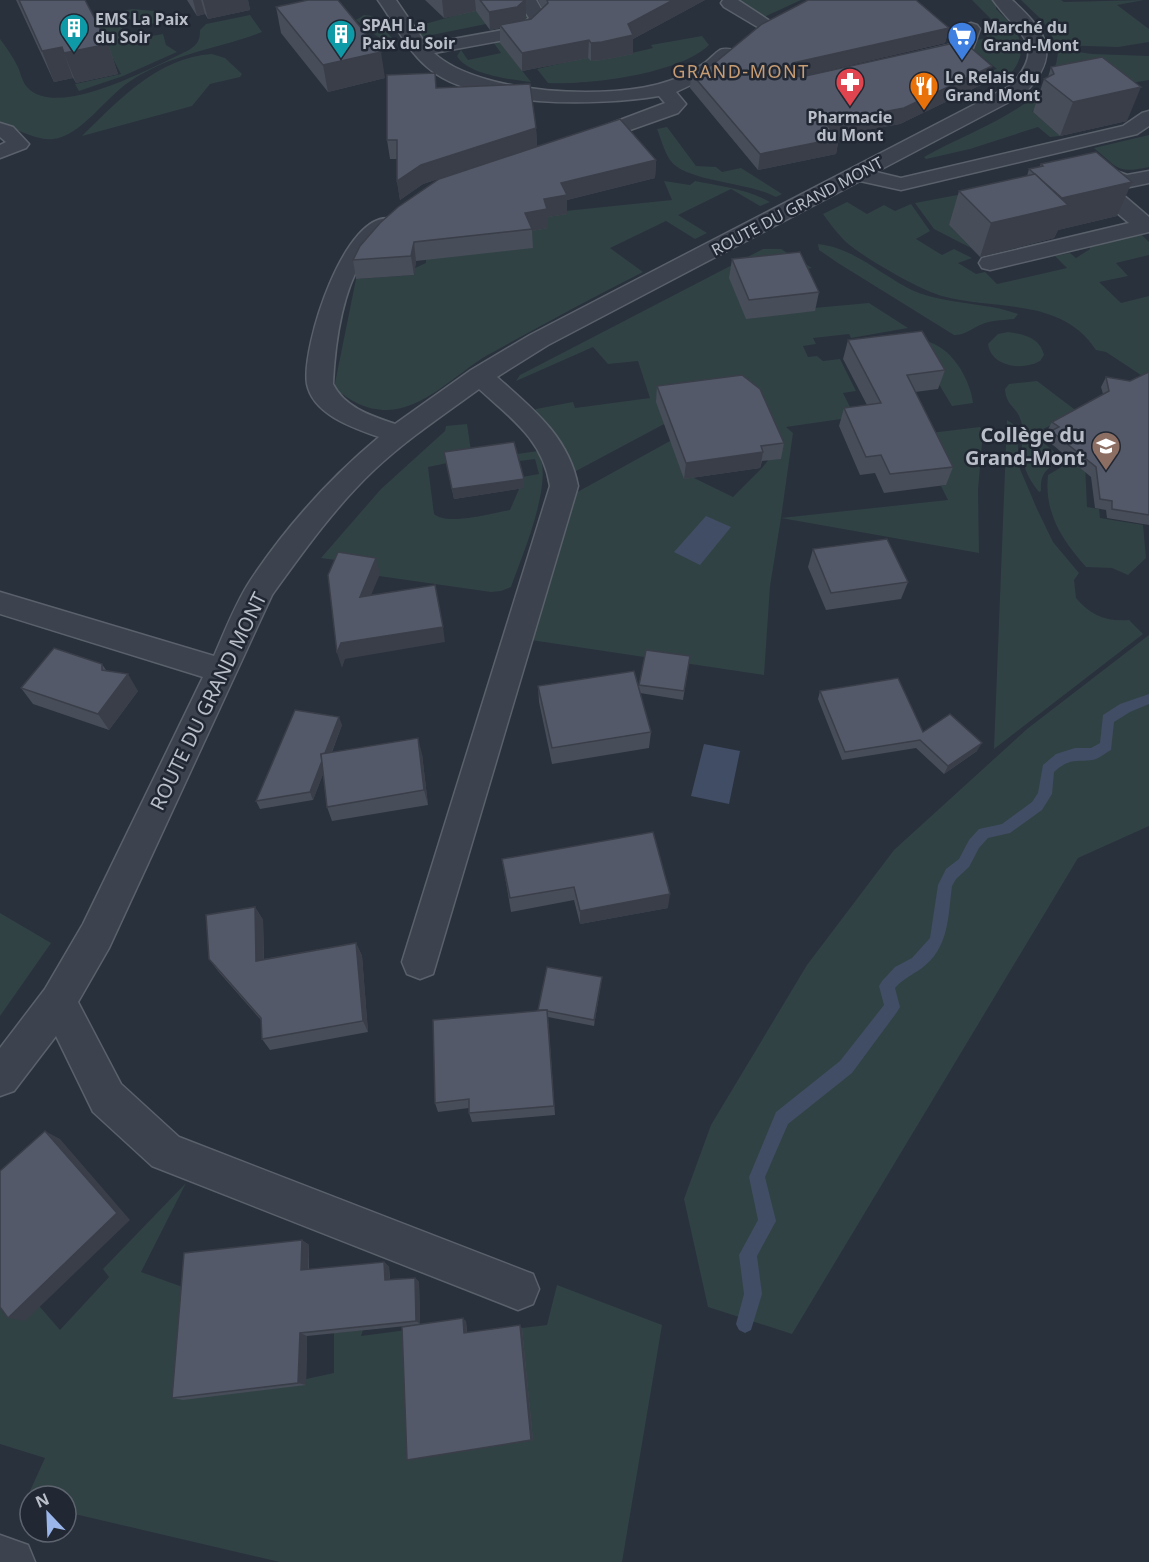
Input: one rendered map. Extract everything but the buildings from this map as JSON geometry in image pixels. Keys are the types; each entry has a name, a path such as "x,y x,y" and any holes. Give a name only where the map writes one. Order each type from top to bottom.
{"street":[{"path":"387,0 421,50 444,71 475,84 539,95 586,96 664,89 702,75 745,39 787,15"},
{"path":"421,50 525,31 538,19 527,0"},
{"name":"ROUTE DU GRAND MONT","path":"0,1077 58,1002 96,936 260,590 299,536 363,465 398,435 480,376 539,340 1003,98 1026,82 1036,65 1039,48 1032,30 1002,0"},
{"path":"730,3 767,25"},
{"path":"909,59 965,47 971,29"},
{"path":"618,75 634,93"},
{"path":"561,148 671,109 676,104 664,89"},
{"path":"858,174 901,184 1130,130 1149,117"},
{"path":"0,129 10,148"},
{"path":"1065,146 1088,167 1125,182 1149,177"},
{"path":"1088,167 1092,181 1148,228"},
{"path":"398,435 341,412 324,393 320,384 333,309 350,262 373,235 399,213"},
{"path":"990,263 1148,228"},
{"path":"420,962 564,486 559,461 552,445 480,376"},
{"path":"0,603 221,670"},
{"path":"58,1002 107,1098 166,1152 518,1290"},
{"path":"0,1559 10,1562"}],"shaded area":[{"path":"510,0 530,14 529,21 496,22 422,37 418,30 425,24"},
{"path":"739,0 801,0 764,17"},
{"path":"972,0 992,0 996,4 996,9 1006,18 1018,36 1021,54 1018,63 1002,82 990,77 986,72 997,69 974,50 975,40 988,38 984,33 1002,30"},
{"path":"1021,0 1061,0 1064,2 1144,0 1117,5 1149,29 1149,42 1118,47 1057,45 1043,21"},
{"path":"132,9 154,11 165,20 144,23 123,16 122,11"},
{"path":"250,15 262,32 177,58 145,72 120,89 83,124 63,137 40,138 0,123 0,39 28,88 42,96 62,98 108,87 189,50 198,42 200,30 206,24"},
{"path":"364,15 373,16 392,38 382,40 356,20"},
{"path":"102,23 121,27 130,40 163,34 166,45 177,52 123,76 79,91 75,84 121,74 97,29"},
{"path":"702,36 709,45 695,55 677,63 633,76 587,82 548,83 537,69 588,57 602,60 653,48 651,45"},
{"path":"519,37 503,46 531,82 479,72 462,62 457,56 461,50 468,60 501,53 493,42"},
{"path":"1058,49 1092,54 1149,56 1149,80 1101,88 1032,111 1060,136 1050,137 1038,127 970,149 926,159 924,157 997,120 1037,94 1052,74 1057,61"},
{"path":"212,54 225,58 242,74 240,77 210,84 192,106 82,136 125,95 157,72 192,57"},
{"path":"667,127 696,166 716,167 722,172 741,168 782,194 776,197 689,173 678,167 670,160 657,129"},
{"path":"1149,135 1149,167 1130,170 1118,168 1094,148"},
{"path":"1068,174 949,225 971,248 934,229 915,203"},
{"path":"664,181 690,185 695,181 724,186 770,202 760,206 731,189 678,215 707,233 695,239 666,221 610,248 643,272 486,356 414,404 387,410 372,408 352,401 334,388 356,279 414,275 415,268 426,263 426,250 526,232 545,218 565,211 672,200"},
{"path":"847,202 867,214 884,205 895,211 911,204 930,231 916,239 942,255 954,249 972,258 958,263 976,274 985,272 997,284 1067,268 1055,256 1070,253 1076,258 1090,249 1089,244 1139,232 1149,242 1149,255 1116,263 1128,276 1099,282 1121,303 1149,296 1149,375 1144,377 1106,352 1096,350 1081,333 1064,321 1046,313 942,296 919,287 890,271 851,246 837,233 823,214"},
{"path":"818,244 844,251 902,285 927,296 993,307 1018,314 1014,319 989,322 963,334 954,335 838,263 819,250"},
{"path":"763,249 781,249 812,268 796,271 814,308 869,303 908,328 851,338 849,334 813,338 816,344 803,346 808,357 817,356 823,361 840,359 856,391 843,393 855,417 786,427 793,433 770,586 764,675 531,640 572,495 670,441 694,478 733,497 762,468 784,440 749,423 711,399 576,471 571,469 565,447 534,412 536,409 573,402 575,408 650,398 638,361 608,364 593,347 516,381 520,375"},
{"path":"1008,332 1035,341 1044,355 1040,361 1017,366 995,358 988,344 998,334"},
{"path":"924,341 943,349 951,356 968,384 973,403 952,406 918,349"},
{"path":"1037,381 1078,412 1043,429 1048,434 1039,439 1064,460 1046,471 1039,492 1025,468 1022,455 1022,423 1007,399 1005,389 1009,384"},
{"path":"1007,420 1016,426 1020,469 1037,509 1053,542 1079,573 1074,580 1076,598 1087,609 1099,616 1113,620 1129,620 1143,634 994,749"},
{"path":"467,424 472,458 428,467 434,514 449,519 459,519 510,510 519,489 524,488 522,477 539,474 535,459 520,461 517,454 538,451 542,464 540,499 511,587 491,592 379,576 350,562 321,558 381,489 445,431 446,426"},
{"path":"980,427 983,432 978,490 979,553 781,518 948,500 941,486 946,485 922,434"},
{"path":"1077,458 1085,464 1087,507 1099,509 1100,518 1143,525 1146,558 1128,575 1112,568 1086,567 1069,547 1056,525 1049,502 1048,475"},
{"path":"1149,635 1149,826 1078,858 792,1334 708,1307 684,1199 711,1125 807,965 894,850 1027,729"},
{"path":"0,913 51,943 0,1016"},
{"path":"186,1183 141,1272 191,1290 306,1385 306,1379 334,1373 334,1333 363,1330 361,1336 407,1330 412,1459 522,1328 547,1325 557,1285 662,1325 622,1562 280,1562 78,1515 78,1484 33,1484 45,1458 0,1444 0,1289 40,1307 60,1330 109,1277 103,1269"}],"water":[{"path":"706,516 731,527 700,565 674,552"},
{"path":"704,744 740,751 729,804 691,796"}],"waterway":[{"path":"745,1324 753,1294 748,1255 767,1221 757,1177 782,1118 846,1067 892,1007 887,986 900,972 917,963 937,941 945,885 951,874 964,863 974,844 984,833 1005,829 1037,806 1045,794 1048,769 1061,758 1075,754 1093,754 1106,746 1108,719 1125,708 1149,699"}],"place":[{"name":"EMS La Paix du Soir","path":"74,54"},
{"name":"SPAH La Paix du Soir","path":"341,60"},
{"name":"Marché du Grand-Mont","path":"962,62"},
{"name":"Pharmacie du Mont","path":"850,108"},
{"name":"Le Relais du Grand Mont","path":"924,112"},
{"name":"Collège du Grand-Mont","path":"1106,472"}],"district":[{"name":"GRAND-MONT","path":"741,71"}]}
